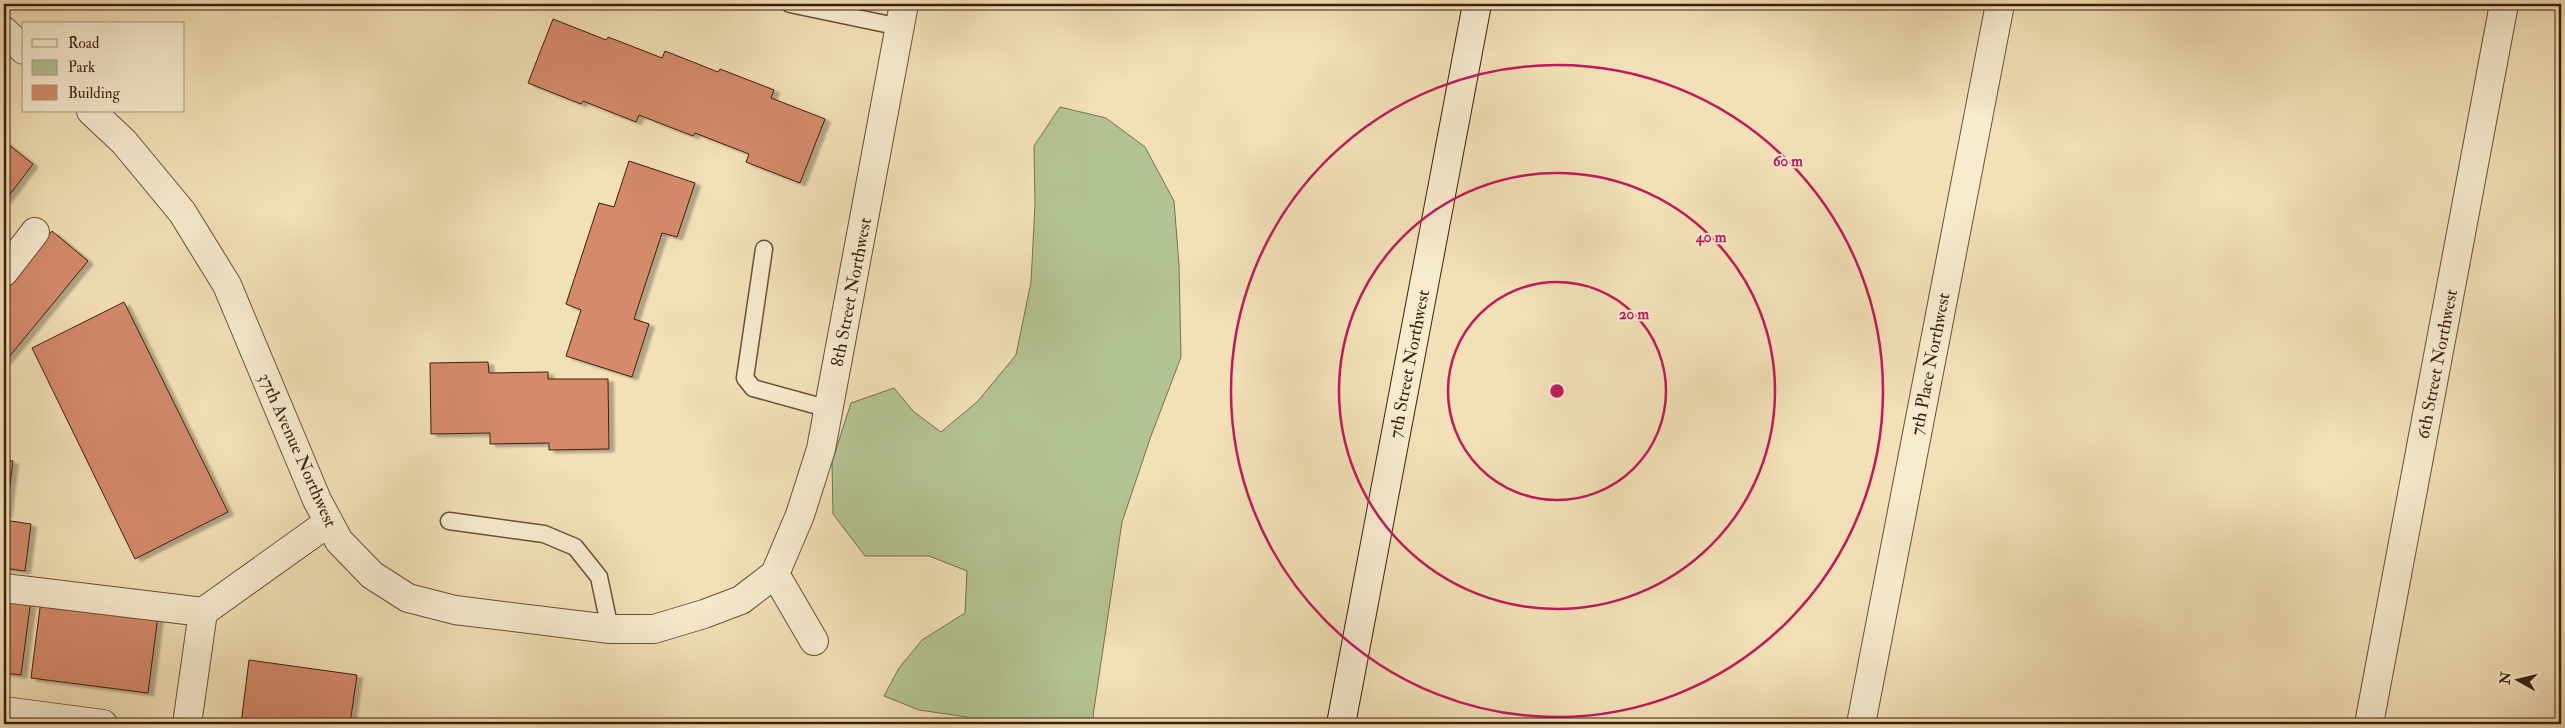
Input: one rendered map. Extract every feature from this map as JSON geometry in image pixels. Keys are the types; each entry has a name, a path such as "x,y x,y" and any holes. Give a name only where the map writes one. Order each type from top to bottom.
{"street":[{"name":"7th Street Northwest","path":"1341,724 1477,4"},
{"name":"7th Place Northwest","path":"1861,724 2000,4"},
{"name":"6th Street Northwest","path":"2369,724 2504,4"},
{"name":"8th Street Northwest","path":"776,574 800,515 818,459 902,16"},
{"path":"4,31 22,48"},
{"name":"37th Avenue Northwest","path":"92,112 124,142 182,212 227,286 317,500 339,541 372,575 408,598 455,610 610,629 654,629 704,614 741,600 776,574"},
{"path":"4,272 35,232"},
{"path":"4,588 203,612 329,522"},
{"path":"776,574 814,641"},
{"path":"187,724 203,612"},
{"path":"4,710 103,724"}],"lane":[{"path":"790,4 902,16"},
{"path":"764,249 745,378 753,388 829,409"},
{"path":"449,521 544,534 576,547 599,577 610,629"}],"green space":[{"path":"1060,107 1106,118 1145,147 1174,201 1179,265 1181,357 1151,436 1122,522 1093,716 1096,724 971,724 967,717 919,710 884,696 899,668 922,640 965,613 967,571 929,556 865,556 833,514 832,462 851,403 894,388 914,412 941,432 977,402 1016,355 1031,282 1035,205 1034,146"}],"building":[{"path":"553,19 606,40 608,37 662,58 665,51 718,72 720,69 774,90 771,98 825,119 800,183 746,162 749,154 695,133 693,136 639,115 636,122 583,101 581,104 528,83"},
{"path":"4,141 33,164 4,202"},
{"path":"629,161 695,183 677,237 662,233 634,319 649,324 632,377 566,356 581,310 566,304 599,203 614,207"},
{"path":"52,231 88,261 4,363 4,288"},
{"path":"124,302 228,512 135,559 32,348"},
{"path":"488,362 489,373 548,372 548,379 608,379 609,449 549,450 549,443 490,444 490,433 431,434 430,363"},
{"path":"4,460 13,461 6,516 4,515"},
{"path":"4,520 31,524 25,571 4,568"},
{"path":"4,595 31,599 21,675 4,673"},
{"path":"41,600 158,616 148,693 31,678"},
{"path":"249,660 357,675 350,724 241,724"}]}
